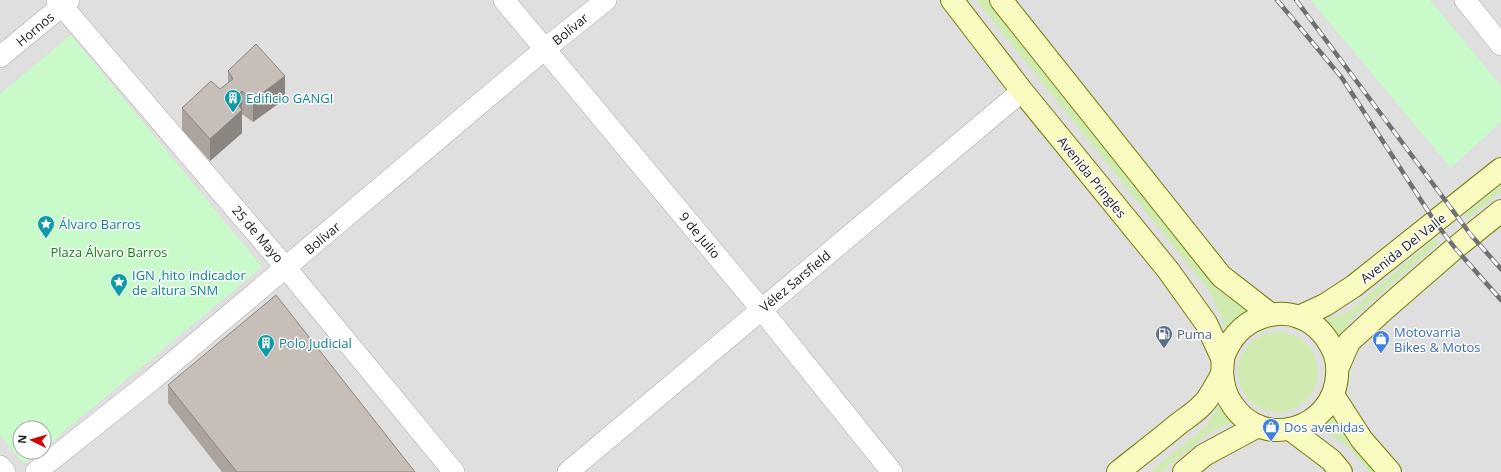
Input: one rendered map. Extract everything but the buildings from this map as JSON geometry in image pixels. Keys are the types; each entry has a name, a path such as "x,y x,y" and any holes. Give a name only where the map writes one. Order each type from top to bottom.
{"main road":[{"name":"Avenida Pringles","path":"952,0 1022,91 1168,270 1206,323 1222,366"},
{"path":"1002,0 1221,276 1270,314"},
{"name":"Avenida Del Valle","path":"1299,317 1325,305 1354,286 1501,169"},
{"path":"1338,367 1349,342 1454,248 1501,210"},
{"path":"1118,472 1204,404 1222,366 1229,344 1239,330 1254,320 1270,314 1285,314 1299,317 1314,325 1326,336 1334,351 1338,367 1337,382 1333,395 1326,407 1316,418 1304,425 1290,429 1274,430 1258,426 1243,417 1232,405 1224,390 1222,366"},
{"path":"1333,395 1362,440 1390,472"},
{"path":"1184,472 1204,455 1258,426"},
{"path":"1290,429 1331,460 1341,472"}],"street":[{"name":"9 de Julio","path":"504,0 546,48 762,309 892,472"},
{"name":"Bolívar","path":"36,472 152,380 546,48 606,0"},
{"path":"1465,0 1501,45"},
{"name":"Hornos","path":"0,57 63,2"},
{"name":"25 de Mayo","path":"63,2 286,268 454,472"},
{"name":"Vélez Sarsfield","path":"568,472 1022,91"},
{"path":"0,466 5,472"}],"shaded area":[{"path":"0,0 1501,0 1501,472 0,472"}],"green space":[{"path":"976,0 987,0 1217,287 1250,312 1227,331 1210,292"},
{"path":"1311,0 1430,0 1501,86 1501,122 1451,168"},
{"name":"Plaza Álvaro Barros","path":"71,35 262,267 52,441 52,420 12,420 12,450 0,435 0,94"},
{"path":"1501,184 1501,192 1468,218 1465,214"},
{"path":"1436,238 1440,242 1350,320 1338,343 1318,322 1347,313"},
{"path":"1278,332 1293,335 1306,344 1315,357 1318,372 1315,387 1306,400 1293,409 1278,412 1263,409 1250,400 1241,387 1238,372 1241,357 1250,344 1263,335"},
{"path":"1221,402 1235,421 1210,432 1161,472 1150,472 1206,426"},
{"path":"1336,412 1378,472 1369,472 1349,447 1318,427"},
{"name":"Plaza Álvaro Barros","path":"21,460 29,460 24,464"}],"railway":[{"path":"1277,0 1342,78 1435,222 1455,248 1501,300"},
{"path":"1296,0 1471,235 1501,269"}],"place":[{"name":"Edificio GANGI","path":"233,113"},
{"name":"Álvaro Barros","path":"46,239"},
{"name":"IGN ,hito indicador de altura SNM","path":"119,297"},
{"name":"Puma","path":"1164,349"},
{"name":"Motovarria Bikes & Motos","path":"1381,354"},
{"name":"Polo Judicial","path":"266,358"},
{"name":"Dos avenidas","path":"1271,442"}]}
